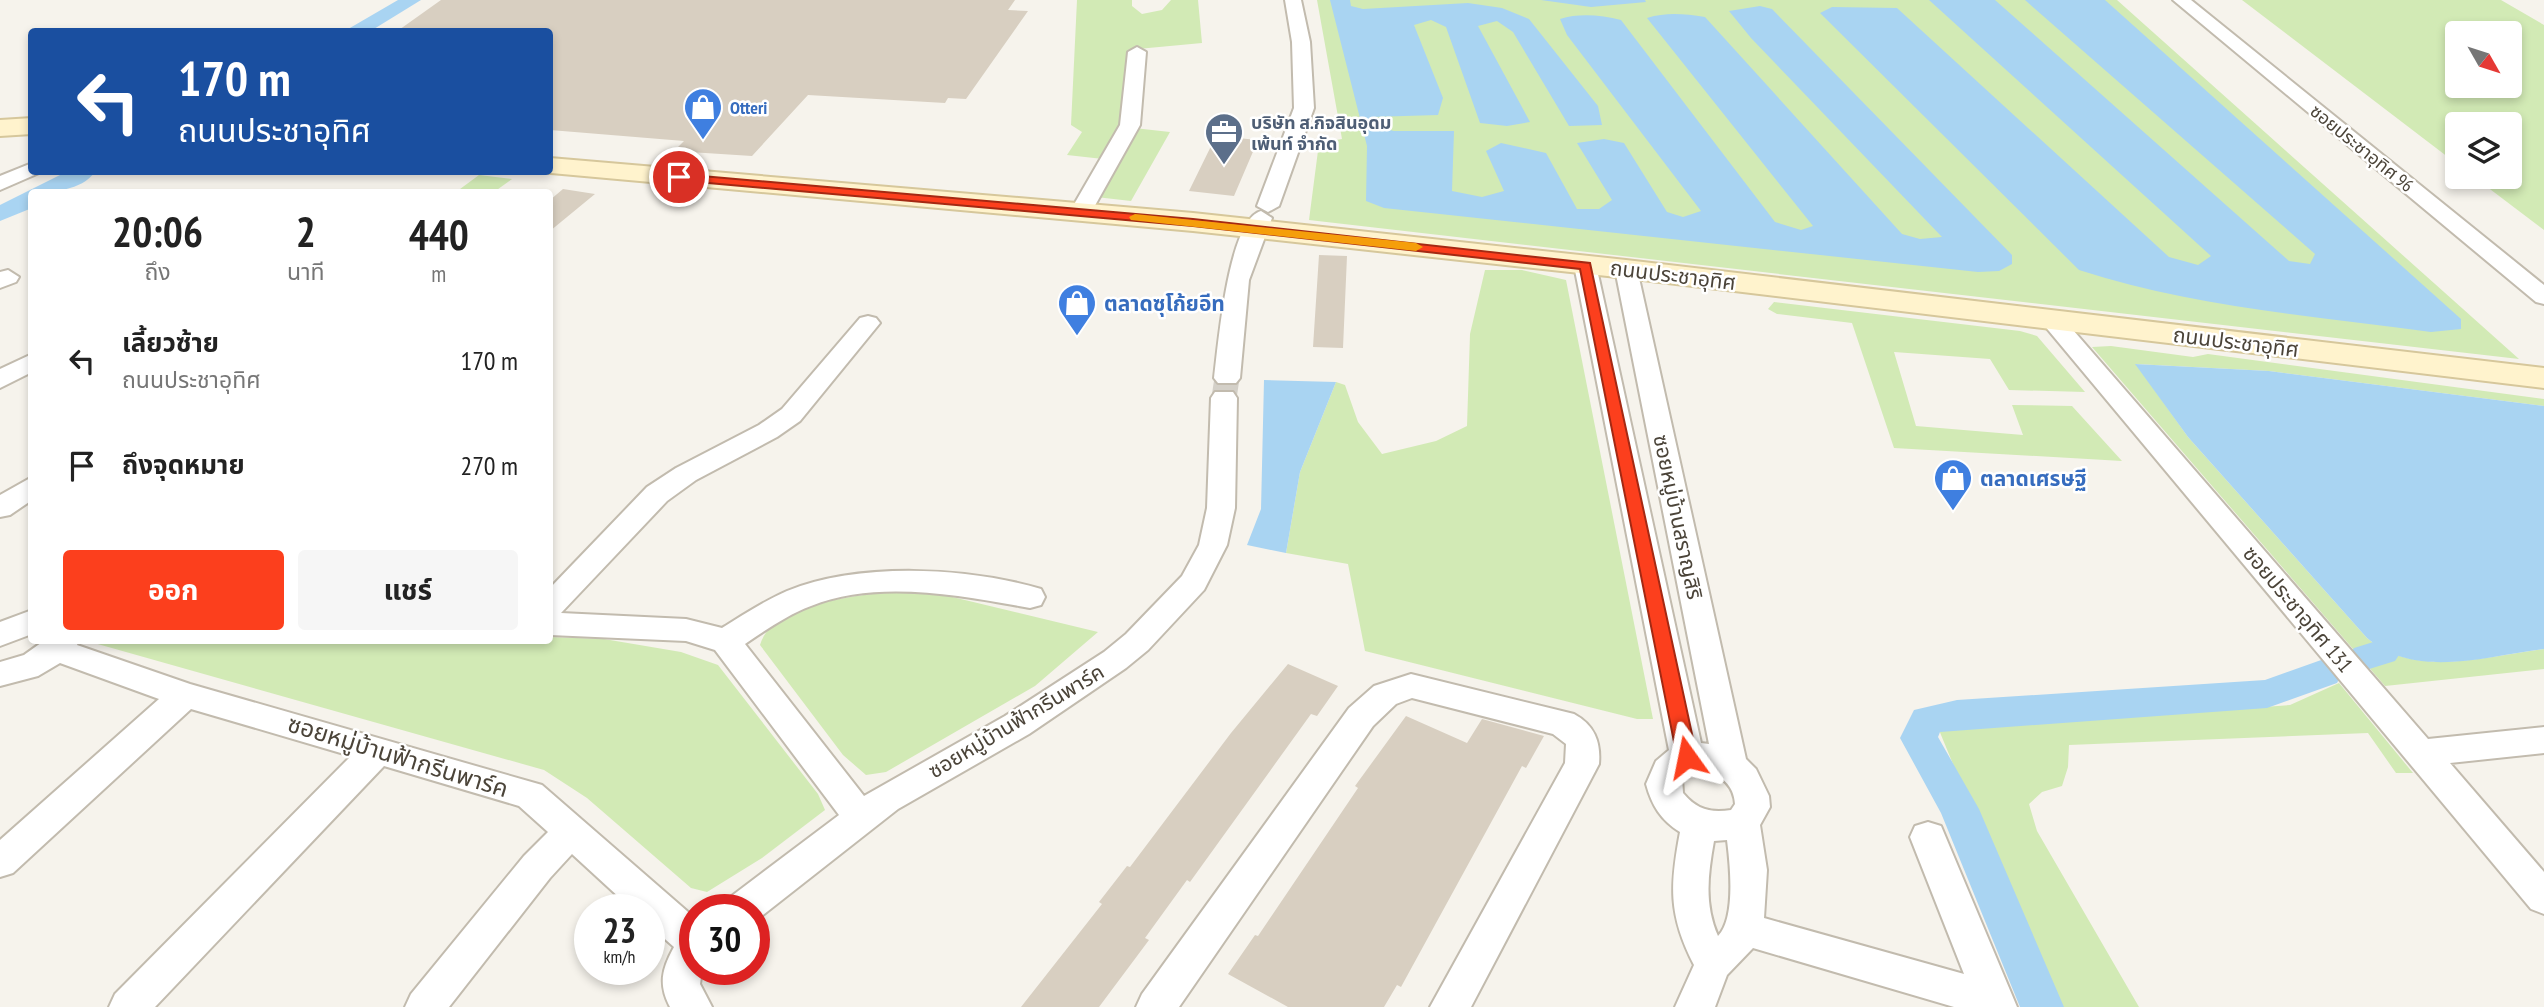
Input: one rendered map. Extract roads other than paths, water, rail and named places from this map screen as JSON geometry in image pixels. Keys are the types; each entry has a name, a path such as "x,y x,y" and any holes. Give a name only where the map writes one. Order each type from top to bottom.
{"main road":[{"path":"0,128 28,127"},
{"name":"ถนนประชาอุทิศ","path":"553,166 1080,213 1262,218 1585,265 2544,378"}],"street":[{"name":"ซอยหมู่บ้านฟ้ากรีนพาร์ค","path":"763,894 886,799 1017,726 1115,660 1137,642 1193,583 1213,545 1221,508 1225,388 1237,280 1304,107 1301,42 1293,0"},
{"name":"ซอยประชาอุทิศ 96","path":"2181,0 2544,297"},
{"path":"1080,213 1130,125 1137,52"},
{"path":"0,184 28,171"},
{"name":"ซอยหมู่บ้านสราญสิริ","path":"1585,265 1687,757"},
{"name":"ซอยหมู่บ้านสราญสิริ","path":"1626,269 1730,765 1749,785 1753,796 1753,807 1742,823 1749,870 1745,929"},
{"name":"ซอยประชาอุทิศ 131","path":"2052,320 2544,898"},
{"path":"553,604 657,494 685,474 768,431 791,415 868,323"},
{"path":"0,380 28,362"},
{"path":"0,508 28,489"},
{"path":"726,641 769,613 811,594 871,584 934,584 1030,597"},
{"path":"0,635 20,621"},
{"path":"553,624 686,630 726,641 861,818"},
{"name":"ซอยหมู่บ้านฟ้ากรีนพาร์ค","path":"0,674 32,666 60,645 185,695 379,749 530,795 573,830 679,927"},
{"path":"1156,1007 1361,717 1385,695 1410,686 1562,723 1579,732 1585,742 1583,764 1450,1007"},
{"path":"0,862 185,695"},
{"path":"2419,753 2544,740"},
{"path":"129,1007 379,749"},
{"path":"1730,765 1717,759 1687,757 1669,768 1663,788 1674,810 1699,826 1727,828 1742,823"},
{"path":"1699,826 1689,906 1694,932 1713,964"},
{"path":"425,1007 537,867 573,830"},
{"path":"1928,837 1996,1004"},
{"path":"1695,1007 1713,964 1735,944 1745,929 1996,1004"},
{"path":"680,985 684,998 692,1007"}],"water":[{"path":"1330,0 1350,0 1351,6 1363,9 1468,3 1502,8 1529,19 1598,106 1602,125 1569,126 1513,32 1497,21 1478,26 1530,122 1507,126 1480,123 1446,27 1431,20 1414,25 1443,98 1438,115 1371,117 1377,127 1394,131 1454,131 1452,191 1482,197 1504,191 1486,151 1501,143 1546,153 1577,209 1599,209 1612,200 1577,143 1604,139 1624,143 1667,212 1683,217 1701,211 1567,35 1560,19 1582,15 1598,16 1621,20 1775,222 1801,230 1813,226 1647,18 1669,14 1690,15 1705,17 1902,234 1920,239 1942,237 1751,38 1729,11 1760,6 1772,9 2012,255 2012,264 1999,271 1978,272 1384,208 1366,201 1367,146"},
{"path":"1541,0 1645,0 1646,2 1591,7"},
{"path":"1929,0 1995,0 2289,261 2310,264 2315,254 2025,0 2105,0 2461,319 2461,329 2431,332 2253,309 2165,293 2079,270 1820,13 1832,7 1897,8 2169,257 2198,265 2211,256"},
{"path":"2135,364 2269,371 2544,406 2544,649 2475,660 2429,662 2386,651 2367,638 2188,437"},
{"path":"1264,380 1336,382 1300,472 1286,553 1247,545 1261,509"}],"waterway":[{"path":"360,28 412,0"},
{"path":"48,189 77,175"},
{"path":"0,214 28,200"},
{"path":"2366,657 2383,652"},
{"path":"2042,1007 1959,809 1919,738 1927,720 1957,714 2267,694 2324,673"}],"tunnel":[{"path":"1224,398 1227,378"}],"place":[{"name":"Otteri","path":"703,141"},
{"name":"บริษัท ส.กิจสินอุดม เพ้นท์ จำกัด","path":"1224,166"},
{"name":"ตลาดซุโก้ยอีท","path":"1077,337"},
{"name":"ตลาดเศรษฐี","path":"1953,512"}]}
